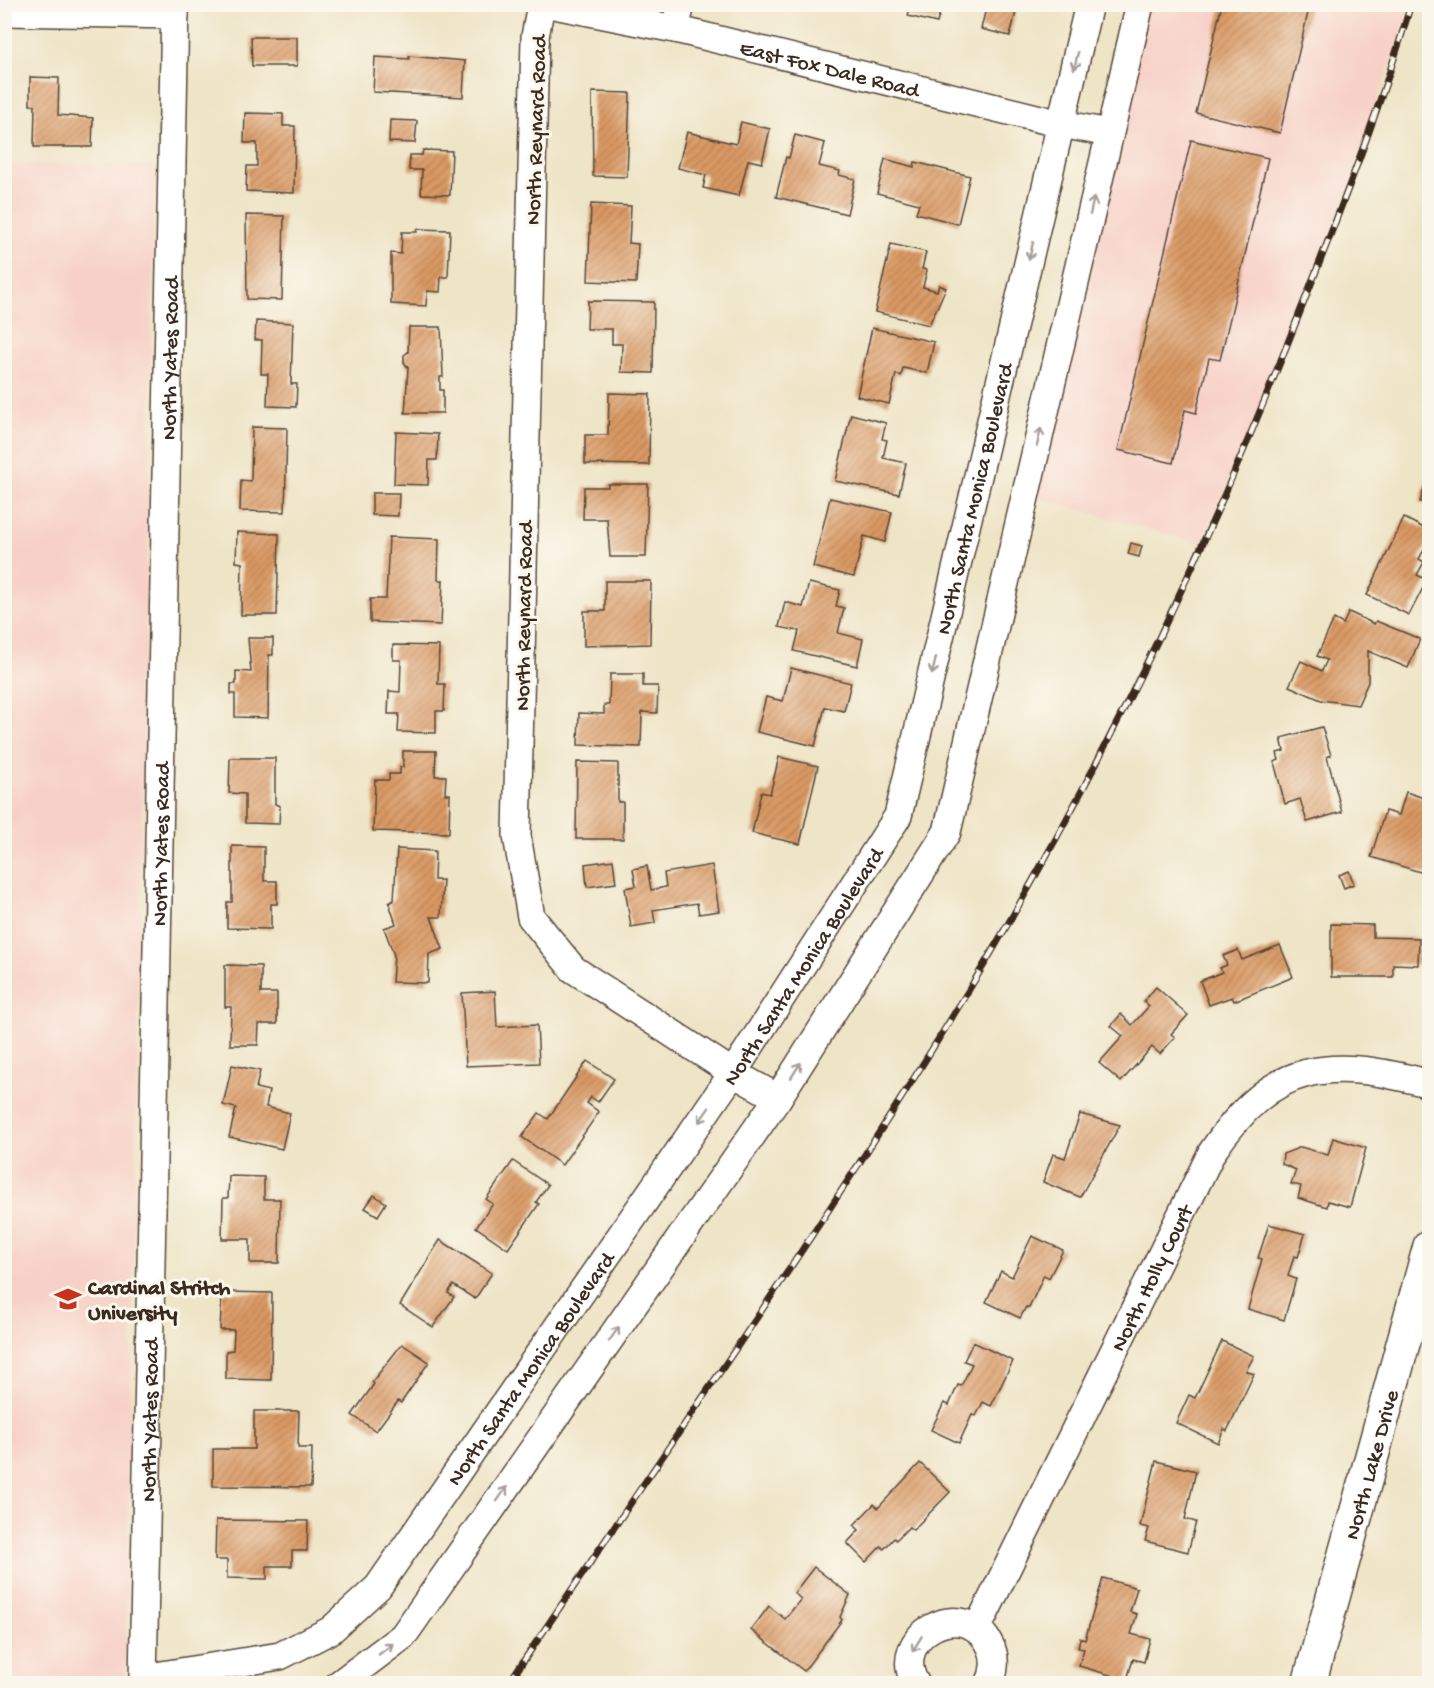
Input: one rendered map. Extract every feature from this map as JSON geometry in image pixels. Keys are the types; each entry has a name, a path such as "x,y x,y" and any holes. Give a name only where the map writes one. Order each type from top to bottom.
{"main road":[{"name":"North Lake Drive","path":"1309,1683 1430,1246"}],"street":[{"name":"North Reynard Road","path":"541,4 535,37 517,836 531,917 573,969 733,1073 778,1098"},
{"name":"East Fox Dale Road","path":"549,4 678,17 1061,124 1109,134"},
{"name":"North Santa Monica Boulevard","path":"143,1681 280,1656 331,1630 378,1587 733,1073 898,816 1089,4"},
{"path":"339,1683 403,1636 778,1098 947,832 1140,4"},
{"path":"4,12 175,10"},
{"name":"North Yates Road","path":"143,1681 175,10"},
{"name":"North Holly Court","path":"977,1629 1212,1152 1230,1125 1273,1086 1309,1072 1346,1068 1369,1070 1430,1084"},
{"path":"916,1683 911,1666 912,1653 918,1640 927,1630 951,1621 964,1623 977,1629 987,1639 993,1652 995,1666 989,1683"}],"shaded area":[{"path":"1140,5 1411,5 1345,198 1255,426 1201,544 1025,494"},
{"name":"Cardinal Stritch University","path":"5,164 155,165 125,1683 5,1683"}],"building":[{"path":"911,4 942,4 937,23 908,16"},
{"path":"987,4 1018,4 1010,36 981,29"},
{"path":"1222,4 1310,4 1280,133 1196,113"},
{"path":"251,37 297,37 297,66 252,66"},
{"path":"409,56 465,61 463,97 373,92 375,57 409,59"},
{"path":"30,77 59,78 58,115 93,118 92,147 34,147 35,105 30,105"},
{"path":"592,92 630,93 627,177 593,176"},
{"path":"245,113 283,114 283,126 295,126 294,193 246,191 247,166 257,166 257,143 244,143"},
{"path":"390,120 417,121 415,143 389,142"},
{"path":"741,122 770,129 762,163 748,160 739,196 703,188 706,175 678,168 687,132 736,144"},
{"path":"795,135 825,143 819,166 840,171 839,175 855,179 847,214 776,197 786,157 789,158"},
{"path":"1191,140 1268,158 1220,360 1209,358 1196,413 1185,410 1173,463 1118,450"},
{"path":"423,150 452,151 450,195 421,194 422,170 409,170 410,155 422,155"},
{"path":"885,159 914,167 915,162 970,176 958,224 916,213 919,204 877,193"},
{"path":"591,204 631,206 629,243 638,244 636,283 588,281"},
{"path":"246,215 284,216 282,300 247,299"},
{"path":"417,229 450,230 448,277 441,277 440,292 427,291 426,306 391,304 391,253 401,254 402,232 417,232"},
{"path":"891,244 926,252 922,269 927,270 923,287 937,291 939,285 946,288 929,325 875,312"},
{"path":"588,301 654,302 653,373 621,372 622,344 612,344 612,329 587,329"},
{"path":"256,321 293,323 291,384 297,384 296,407 267,406 268,374 261,374 262,340 255,340"},
{"path":"409,327 441,327 443,377 440,377 440,390 443,390 443,413 405,413 408,368 404,362 404,355 408,352"},
{"path":"872,328 934,342 927,373 903,368 901,376 896,374 889,404 857,396"},
{"path":"609,393 650,394 649,465 585,464 585,435 608,435"},
{"path":"851,414 886,423 882,439 887,440 883,458 906,463 899,494 835,481"},
{"path":"252,427 287,428 285,512 240,511 241,480 251,481"},
{"path":"396,432 438,434 437,460 429,460 428,485 394,484"},
{"path":"1430,473 1430,504 1420,502"},
{"path":"608,484 648,484 646,557 610,557 607,519 583,519 584,487 608,487"},
{"path":"372,493 399,493 398,516 372,515"},
{"path":"830,498 892,512 885,542 864,536 854,577 813,567"},
{"path":"1404,518 1430,531 1430,538 1419,559 1424,562 1417,575 1427,580 1409,615 1367,595"},
{"path":"237,532 279,534 277,615 241,615 242,563 236,562"},
{"path":"389,537 439,539 438,580 443,580 441,625 370,622 370,599 386,599"},
{"path":"1131,543 1142,546 1139,557 1128,554"},
{"path":"605,581 651,581 650,644 584,646 584,611 605,611"},
{"path":"809,583 840,590 836,606 844,608 838,633 863,639 857,666 794,651 799,631 779,627 785,602 803,607"},
{"path":"1349,612 1374,624 1376,621 1420,639 1408,668 1368,651 1368,682 1358,705 1321,700 1289,686 1301,661 1322,671 1327,660 1317,656 1334,619 1343,624"},
{"path":"248,638 273,638 273,655 269,655 268,718 235,717 235,694 231,694 231,684 236,684 236,671 251,672"},
{"path":"393,645 439,646 438,684 445,684 444,711 436,711 436,733 398,732 399,714 388,714 389,691 400,692 401,660 393,660"},
{"path":"791,668 851,683 844,711 825,707 815,746 757,732 766,697 783,701"},
{"path":"610,674 643,674 643,686 658,686 657,713 642,712 641,747 578,745 579,713 604,714 604,705 609,705"},
{"path":"1322,727 1331,755 1327,757 1342,812 1307,822 1300,799 1285,804 1274,762 1279,760 1277,753 1284,751 1281,738"},
{"path":"403,751 436,751 435,776 446,776 445,794 450,794 449,833 373,831 375,780 389,780 389,774 400,774 400,767 403,767"},
{"path":"779,757 818,766 800,844 752,833 761,792 770,794"},
{"path":"230,758 275,758 275,804 280,806 279,824 245,823 245,794 229,793"},
{"path":"577,762 618,763 618,802 623,802 623,839 576,839"},
{"path":"1406,792 1430,800 1430,875 1371,857 1385,811 1399,815"},
{"path":"232,846 264,847 264,881 277,881 277,904 271,904 271,929 227,928 227,902 232,902"},
{"path":"397,849 435,851 434,880 443,880 441,917 431,917 443,949 429,954 428,983 392,982 394,955 384,928 396,924 389,903 394,900"},
{"path":"613,860 616,883 587,887 585,864"},
{"path":"712,865 719,911 699,914 697,903 653,910 655,923 631,927 625,888 636,886 633,869 647,866 651,890 666,887 664,873"},
{"path":"1349,871 1354,884 1344,888 1339,875"},
{"path":"1331,924 1373,925 1373,937 1419,938 1418,965 1393,964 1393,977 1331,977"},
{"path":"1280,945 1293,977 1234,1001 1232,997 1209,1005 1200,981 1222,972 1220,968 1227,965 1223,956 1238,950 1242,960"},
{"path":"225,965 261,966 261,993 277,993 277,1024 259,1024 258,1045 230,1045 231,1007 225,1007"},
{"path":"1156,987 1188,1015 1171,1034 1175,1037 1160,1054 1152,1047 1121,1082 1099,1063 1123,1036 1111,1026 1121,1014 1132,1025 1149,1006 1144,1001"},
{"path":"495,991 497,1027 537,1025 539,1063 466,1066 462,993"},
{"path":"587,1061 614,1079 598,1102 591,1097 587,1103 599,1112 562,1165 522,1137 539,1113 548,1119"},
{"path":"232,1065 260,1071 256,1088 269,1091 266,1107 290,1113 282,1149 229,1137 236,1108 223,1105"},
{"path":"1080,1114 1120,1125 1080,1197 1043,1182 1053,1154 1065,1158"},
{"path":"1333,1138 1366,1148 1350,1207 1328,1201 1327,1207 1298,1198 1301,1186 1291,1184 1296,1170 1282,1164 1283,1154 1301,1147 1328,1155"},
{"path":"513,1161 548,1185 536,1202 539,1204 508,1249 476,1227 493,1204 486,1199"},
{"path":"229,1176 264,1177 264,1199 280,1199 279,1263 250,1263 250,1239 222,1239 223,1198 228,1198"},
{"path":"374,1195 386,1203 378,1216 365,1208"},
{"path":"1269,1224 1305,1234 1298,1257 1294,1256 1288,1276 1296,1279 1284,1320 1248,1309 1262,1259 1258,1258"},
{"path":"1032,1236 1063,1250 1049,1278 1044,1275 1029,1308 1026,1307 1020,1318 986,1302 1001,1271 1012,1277"},
{"path":"440,1240 492,1273 475,1299 453,1285 448,1293 454,1297 433,1327 400,1305"},
{"path":"222,1292 272,1293 271,1380 226,1379 226,1351 233,1350 234,1330 220,1330"},
{"path":"1222,1341 1254,1356 1246,1371 1254,1374 1227,1431 1224,1429 1218,1443 1176,1423 1189,1395 1195,1398"},
{"path":"973,1342 1013,1361 991,1406 983,1402 976,1416 972,1415 959,1443 931,1430 944,1403 949,1405 958,1385 961,1386 972,1364 964,1361"},
{"path":"402,1344 429,1362 401,1403 398,1401 376,1431 352,1415 374,1384 372,1382"},
{"path":"254,1411 299,1411 298,1448 312,1448 311,1487 213,1486 213,1449 254,1449"},
{"path":"1156,1461 1196,1471 1185,1519 1196,1522 1188,1552 1145,1541 1149,1528 1140,1526"},
{"path":"920,1463 950,1492 913,1530 909,1527 884,1549 881,1546 866,1562 847,1543 859,1530 854,1525 874,1504 878,1508"},
{"path":"216,1520 308,1521 307,1551 292,1551 292,1566 267,1566 267,1579 227,1578 227,1560 215,1560"},
{"path":"814,1567 850,1595 840,1617 842,1620 804,1671 751,1630 769,1606 785,1619 801,1599 794,1593"},
{"path":"1103,1578 1137,1588 1130,1612 1137,1614 1131,1634 1150,1639 1144,1662 1133,1659 1127,1680 1079,1666 1084,1649 1078,1648 1080,1638 1085,1640"}],"railway":[{"path":"508,1684 782,1280 889,1117 993,949 1092,772 1181,591 1262,406 1359,160 1411,4"}],"place":[{"name":"Cardinal Stritch University","path":"68,1299"}]}
